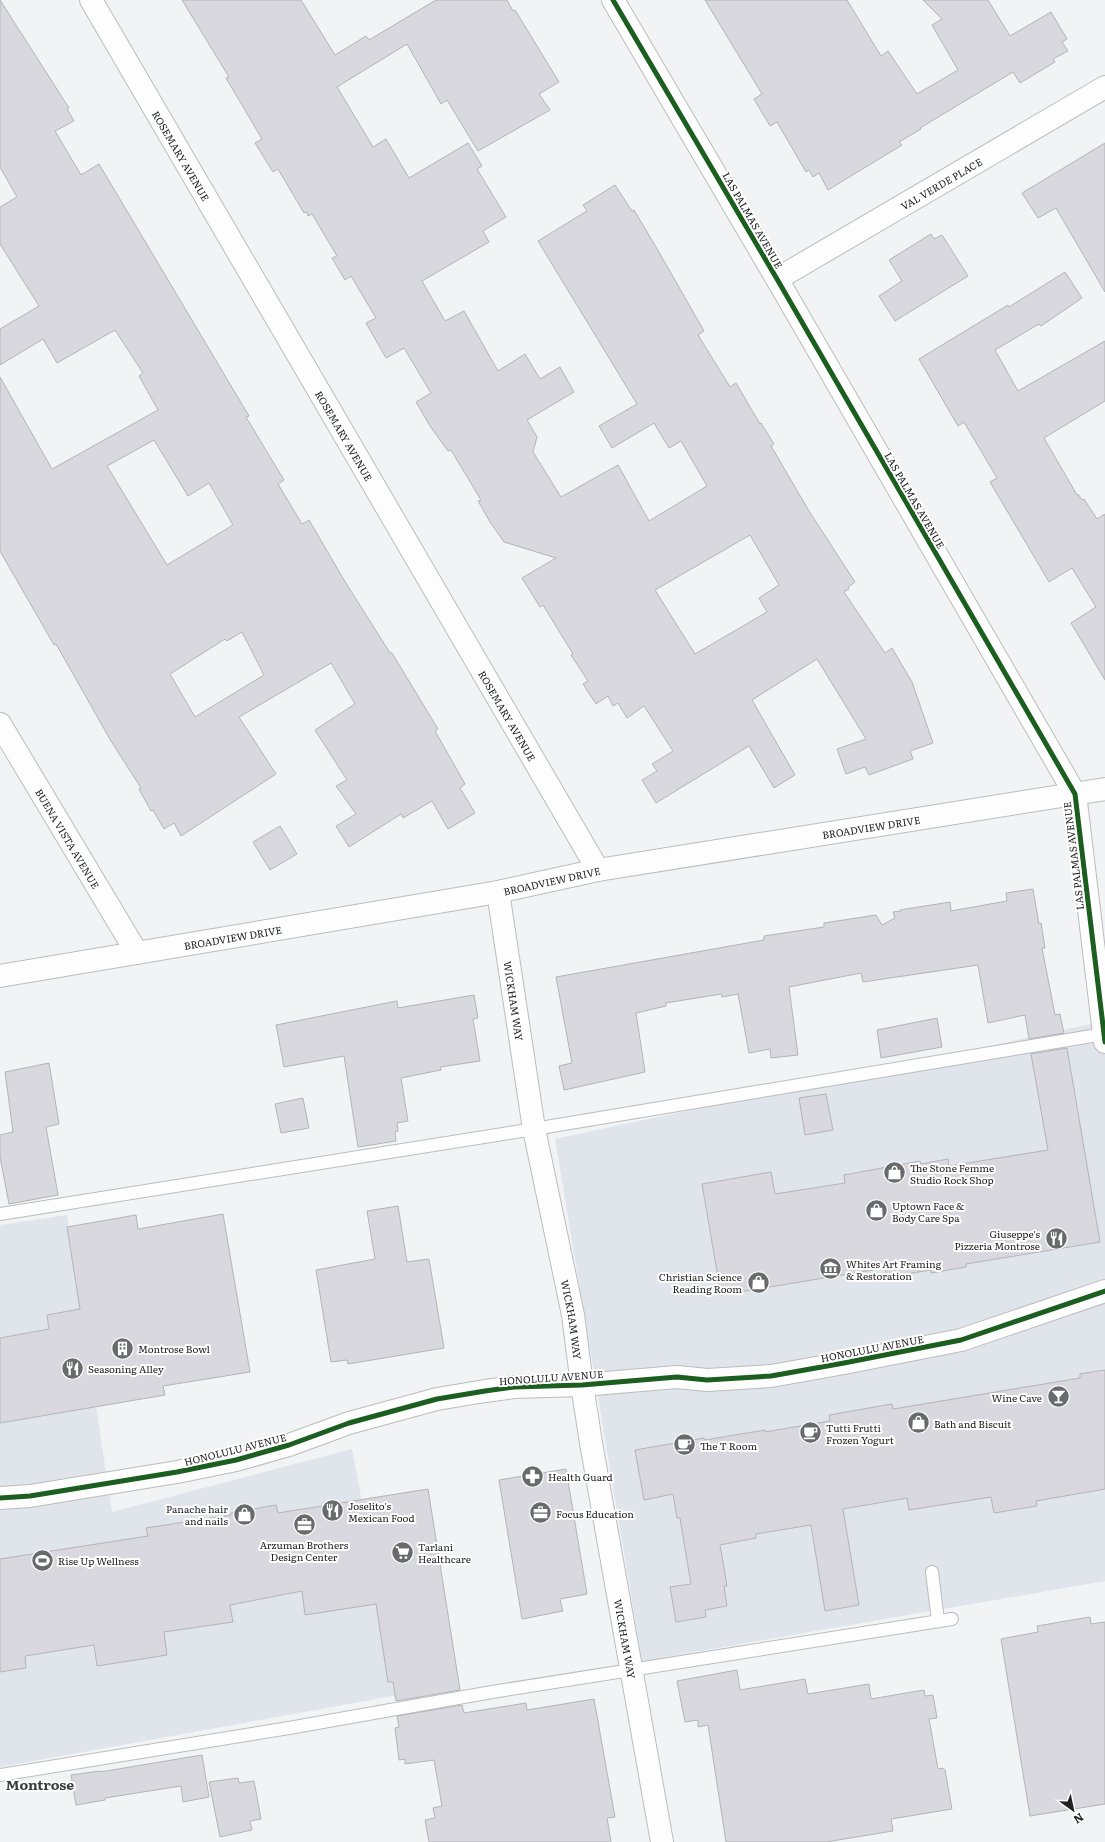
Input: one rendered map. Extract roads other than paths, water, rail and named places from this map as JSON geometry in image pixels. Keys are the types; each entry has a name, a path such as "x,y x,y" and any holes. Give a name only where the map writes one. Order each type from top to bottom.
{"street":[{"name":"ROSEMARY AVENUE","path":"91,0 598,870"},
{"name":"LAS PALMAS AVENUE","path":"613,0 777,279 1075,794 1104,1038"},
{"name":"VAL VERDE PLACE","path":"777,279 1105,87"},
{"name":"BUENA VISTA AVENUE","path":"0,724 137,953"},
{"name":"BROADVIEW DRIVE","path":"0,976 498,892 598,870 1105,789"},
{"name":"WICKHAM WAY","path":"498,892 534,1129 573,1315 582,1385 662,1842"},
{"name":"HONOLULU AVENUE","path":"0,1498 30,1496 169,1474 236,1460 289,1445 349,1422 437,1399 514,1387 582,1385 677,1377 707,1380 770,1376 844,1363 961,1340 1105,1291"}],"lane":[{"path":"0,1214 1104,1038"},
{"path":"932,1572 938,1621"},
{"path":"0,1775 289,1728 492,1692 952,1619"}],"place":[{"name":"The Stone Femme Studio Rock Shop","path":"894,1173"},
{"name":"Uptown Face & Body Care Spa","path":"876,1211"},
{"name":"Giuseppe's Pizzeria Montrose","path":"1056,1239"},
{"name":"Whites Art Framing & Restoration","path":"830,1269"},
{"name":"Christian Science Reading Room","path":"758,1282"},
{"name":"Montrose Bowl","path":"122,1348"},
{"name":"Seasoning Alley","path":"72,1368"},
{"name":"Wine Cave","path":"1058,1397"},
{"name":"Bath and Biscuit","path":"918,1423"},
{"name":"Tutti Frutti Frozen Yogurt","path":"810,1433"},
{"name":"The T Room","path":"685,1445"},
{"name":"Health Guard","path":"533,1476"},
{"name":"Joselito's Mexican Food","path":"333,1511"},
{"name":"Focus Education","path":"540,1513"},
{"name":"Panache hair and nails","path":"244,1514"},
{"name":"Arzuman Brothers Design Center","path":"304,1524"},
{"name":"Tarlani Healthcare","path":"403,1552"},
{"name":"Rise Up Wellness","path":"43,1560"}],"district":[{"name":"Montrose","path":"40,1784"}]}
